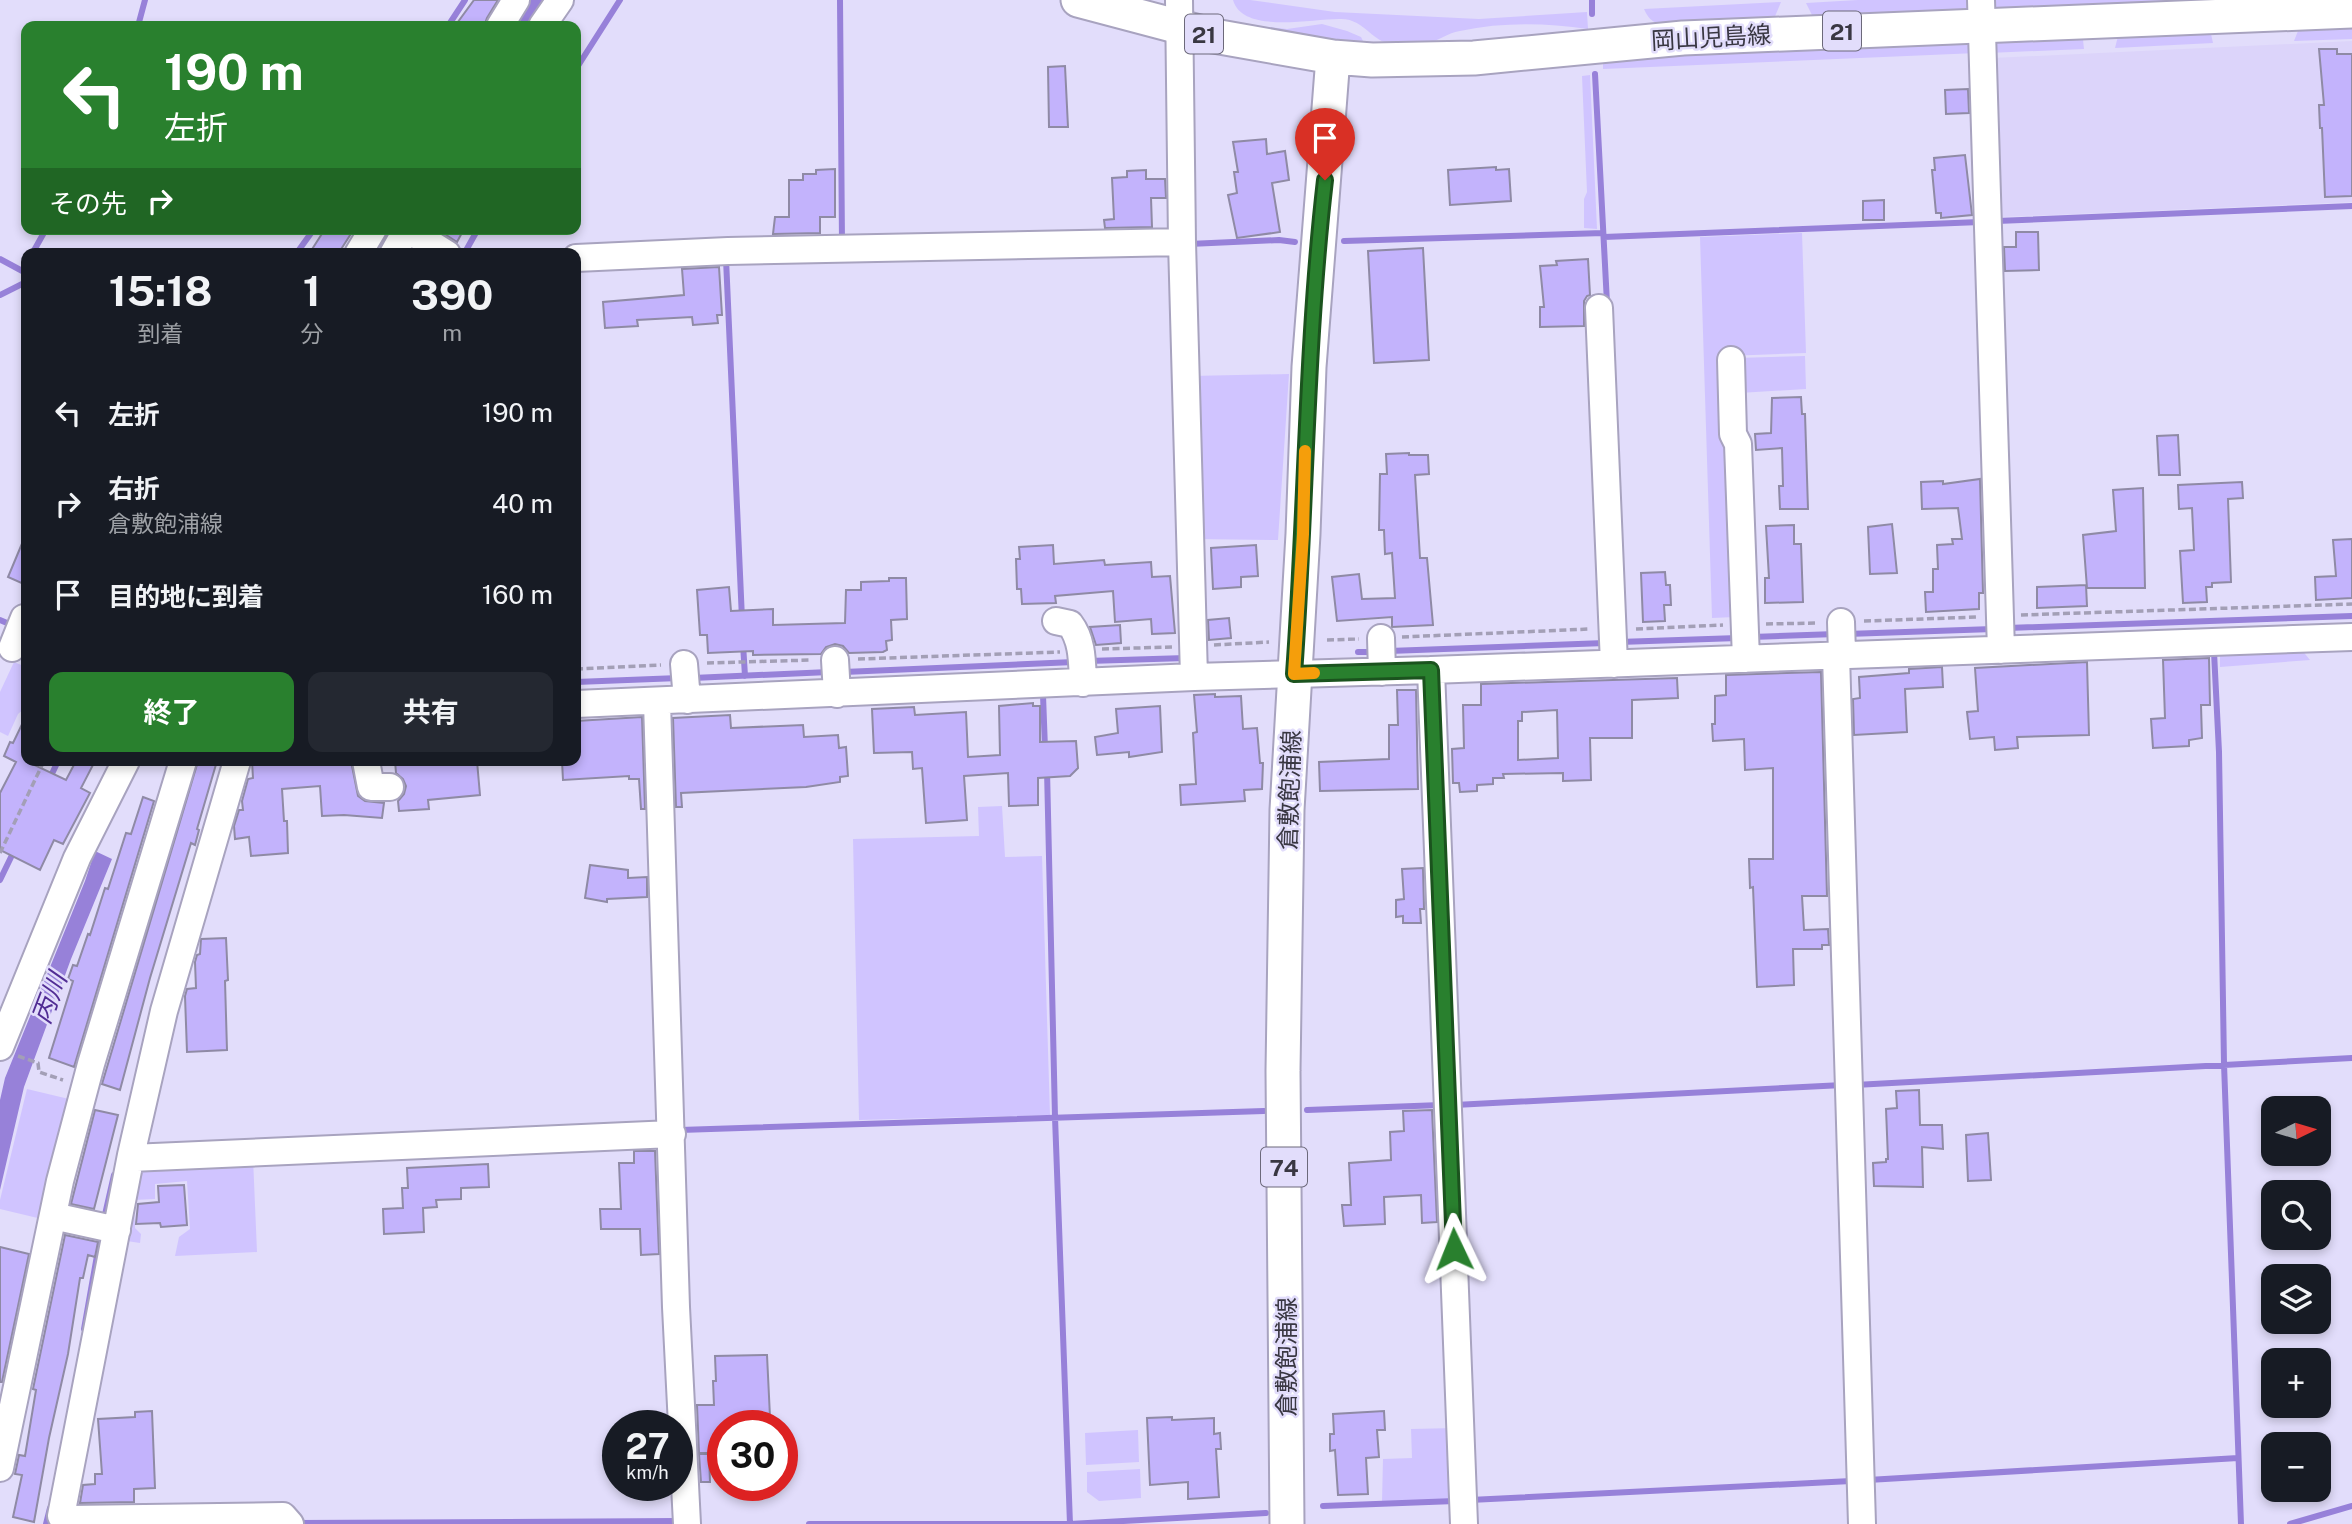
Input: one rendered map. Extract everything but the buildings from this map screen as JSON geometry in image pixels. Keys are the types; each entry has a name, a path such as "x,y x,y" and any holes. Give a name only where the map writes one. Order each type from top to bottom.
{"main road":[{"name":"岡山児島線","path":"1078,0 1179,14 1253,44 1332,57 1372,60 1474,58 1982,13 2352,10"},
{"name":"倉敷飽浦線","path":"1287,1524 1283,1071 1287,810 1303,534 1309,367 1325,180 1332,57"}],"street":[{"path":"503,21 516,0"},
{"path":"545,21 559,0"},
{"path":"1982,13 2000,635"},
{"path":"1179,14 1191,657"},
{"path":"417,235 437,248"},
{"path":"581,258 728,251 1182,242"},
{"path":"1599,308 1612,644"},
{"path":"1731,359 1733,434 1738,444 1745,644"},
{"path":"1056,621 1070,624 1075,630 1082,665"},
{"path":"581,704 657,702 685,680 1082,665 1191,657 1294,674 1381,653 1431,670 1612,644 1745,644 2000,635 2352,637"},
{"path":"1840,640 1862,1524"},
{"path":"1431,670 1463,1509"},
{"path":"657,702 667,1135 687,1524"},
{"path":"6,1051 77,858 123,766"},
{"path":"0,1468 53,1216 85,1087 181,766"},
{"path":"235,766 160,987 132,1152 107,1228 61,1516 70,1519 283,1516 289,1522"},
{"path":"367,766 370,787 390,787"},
{"path":"132,1152 667,1135"},
{"path":"53,1216 107,1228"}],"path":[{"path":"1327,640 1381,653 1612,644"},
{"path":"742,663 836,675 981,656 1082,665 1191,657 1270,642"},
{"path":"0,853 42,766"},
{"path":"6,1051 38,1063 38,1072 85,1087"}],"shaded area":[{"path":"1233,0 1335,12 1479,19 1587,12 1588,29 1540,25 1492,26 1455,32 1425,44 1398,45 1382,41 1350,20 1281,22 1250,18 1239,11"},
{"path":"1974,0 1974,10 1814,19 1806,3"},
{"path":"1989,0 2309,0 1993,12"},
{"path":"1781,2 1773,21 1667,27 1653,21 1644,9"},
{"path":"2352,22 2352,39 2294,41 2300,26"},
{"path":"1322,24 1347,31 1361,37 1363,41 1315,38 1256,26 1287,29"},
{"path":"2205,29 2211,34 2213,43 2115,48 2118,36"},
{"path":"2078,34 2083,40 2084,49 1988,53 1992,40"},
{"path":"1969,38 1977,53 1603,69 1603,56"},
{"path":"2352,41 2352,202 2000,217 1993,58"},
{"path":"1590,75 1597,229 1584,228 1584,199 1587,192 1582,76"},
{"path":"1802,233 1806,353 1726,356 1735,617 1712,618 1700,237"},
{"path":"1805,356 1806,389 1739,393 1737,358"},
{"path":"1289,374 1278,540 1194,539 1191,376"},
{"path":"2301,649 2310,660 2220,667 2220,652"},
{"path":"14,662 21,665 21,711 8,736 0,732 0,692"},
{"path":"1002,806 1005,857 1042,856 1050,1115 859,1120 853,839 979,836 978,807"},
{"path":"27,1089 69,1099 46,1220 0,1209"},
{"path":"253,1158 257,1252 175,1256 179,1237 190,1229 187,1181 155,1184 155,1199 134,1200 135,1228 141,1234 140,1243 120,1240 134,1163"},
{"path":"1455,1428 1459,1499 1382,1502 1383,1459 1412,1458 1411,1429"},
{"path":"1138,1430 1139,1462 1086,1465 1085,1433"},
{"path":"1140,1469 1141,1498 1099,1501 1087,1492 1087,1472"}],"water":[{"path":"95,851 112,859 71,959 24,1087 0,1190 0,1100 5,1078"}],"waterway":[{"path":"139,21 145,0"},
{"path":"451,21 465,0"},
{"name":"丙川","path":"519,21 533,0"},
{"path":"581,61 620,0"},
{"path":"840,0 842,243"},
{"path":"1592,0 1592,14"},
{"path":"1595,74 1607,303"},
{"path":"1997,221 2352,206"},
{"path":"1604,237 1980,222"},
{"path":"1344,241 1603,233"},
{"path":"35,248 43,235"},
{"path":"300,248 310,235"},
{"path":"467,248 475,235"},
{"path":"1189,244 1279,240 1295,242"},
{"path":"0,259 21,270"},
{"path":"726,259 742,619"},
{"path":"0,295 21,284"},
{"path":"2008,628 2352,616"},
{"path":"0,620 14,626"},
{"path":"1847,634 1993,629"},
{"path":"1752,637 1836,634"},
{"path":"1619,642 1738,638"},
{"path":"1389,651 1605,643"},
{"path":"743,644 745,676"},
{"path":"1358,652 1374,652"},
{"path":"2214,652 2219,752 2224,1064 2241,1524"},
{"path":"1088,661 1186,658"},
{"path":"844,672 1074,662"},
{"path":"693,678 829,672"},
{"path":"581,682 679,678"},
{"path":"1043,695 1045,749"},
{"path":"50,778 56,766"},
{"path":"1047,770 1055,1117 1070,1524"},
{"path":"0,880 14,851"},
{"path":"1855,1085 2352,1058"},
{"path":"1455,1105 1843,1085"},
{"path":"1307,1110 1441,1105"},
{"path":"680,1130 1264,1111"},
{"path":"104,1219 114,1175"},
{"path":"84,1329 101,1233"},
{"path":"1868,1480 2238,1458"},
{"path":"1470,1500 1851,1481 1851,1484"},
{"path":"1323,1506 1455,1501"},
{"path":"2290,1524 2352,1506"},
{"path":"46,1524 50,1508"},
{"path":"809,1524 1070,1524 1266,1513"},
{"path":"297,1523 678,1521 679,1524"}],"slow traffic":[{"path":"1305,451 1294,674 1314,673"}],"route":[{"path":"1325,180 1309,367 1303,534 1294,674 1431,670 1454,1249"}]}
